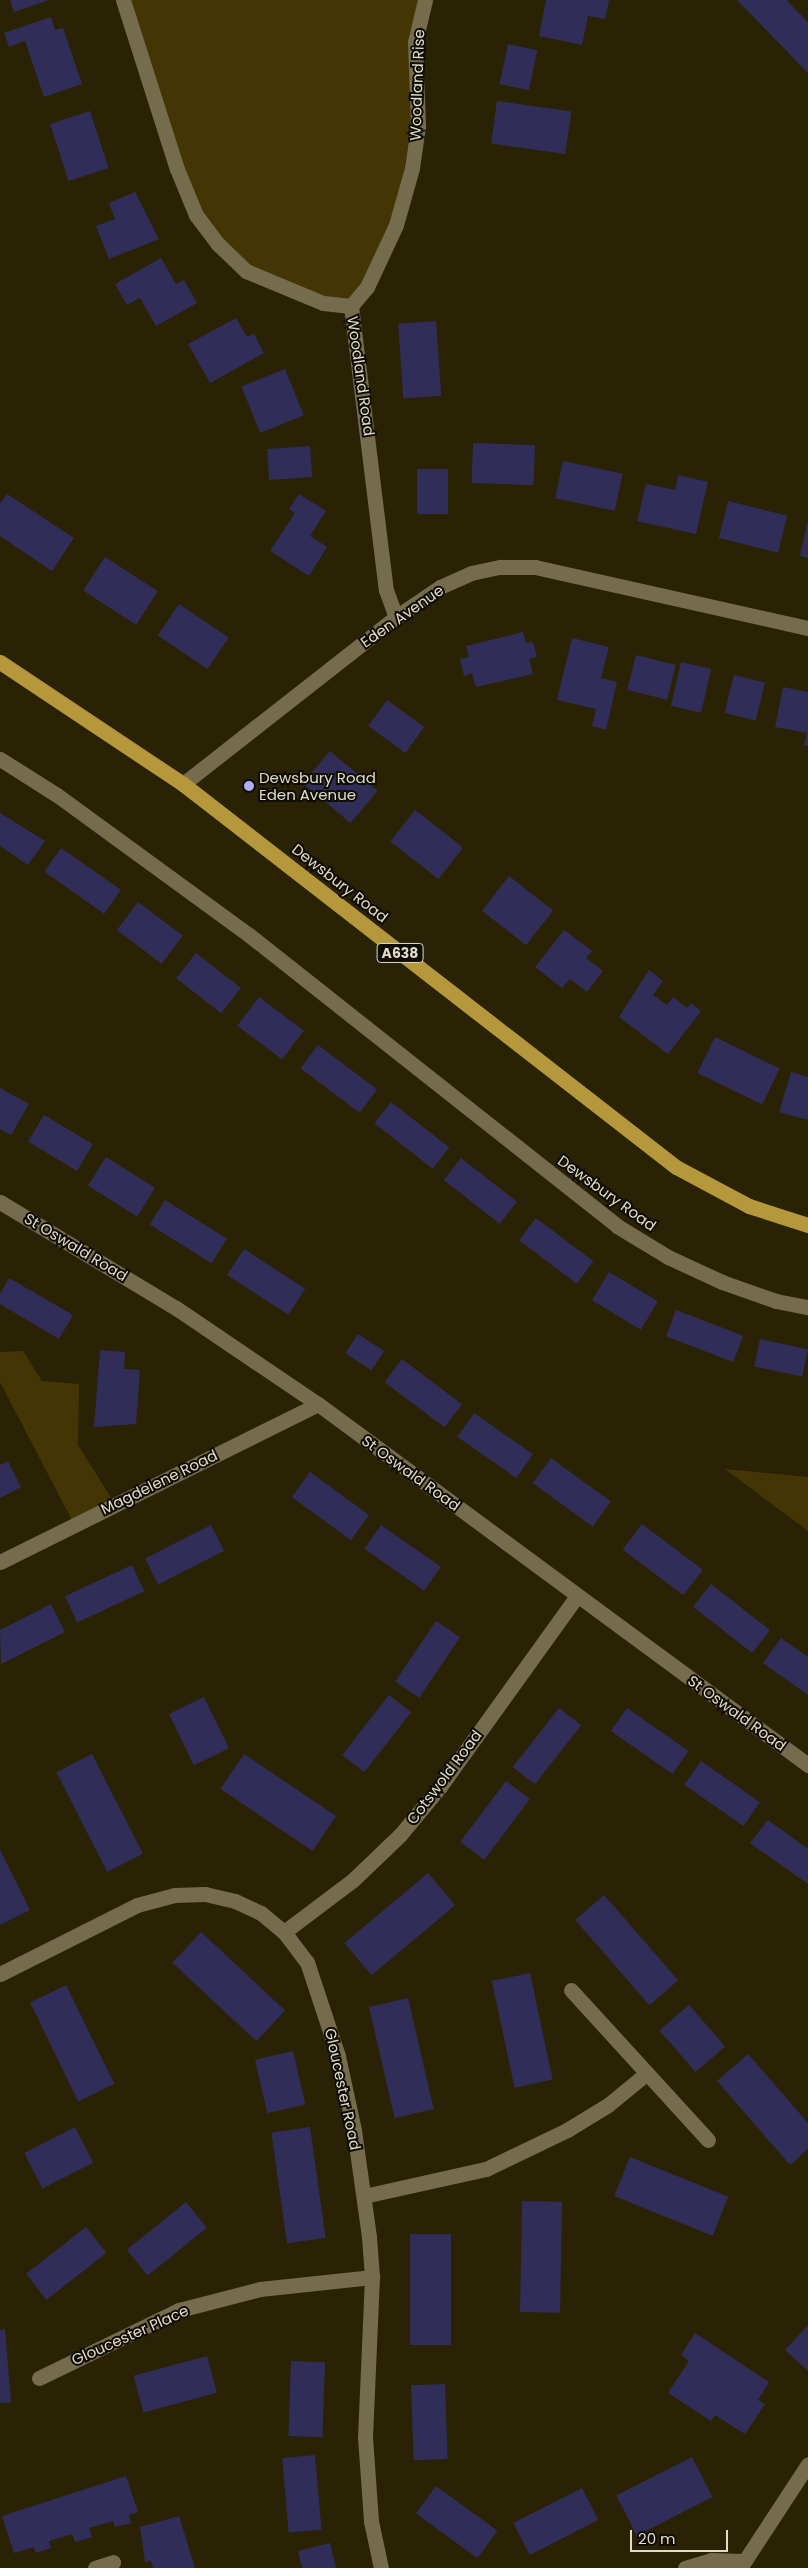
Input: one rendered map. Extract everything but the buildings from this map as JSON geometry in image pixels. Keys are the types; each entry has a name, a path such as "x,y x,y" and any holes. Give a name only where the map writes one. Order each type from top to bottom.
{"highway":[{"name":"Dewsbury Road","path":"0,662 183,784 676,1167 749,1206 808,1225"}],"street":[{"name":"Woodland Road","path":"123,0 177,169 196,215 218,244 246,271 323,302 351,306 362,370 386,590 396,617"},
{"name":"Woodland Rise","path":"351,306 367,287 396,225 412,168 418,126 415,42 425,0"},
{"name":"Eden Avenue","path":"183,784 396,617 440,587 471,573 500,567 535,567 808,628"},
{"name":"Dewsbury Road","path":"0,759 87,816 249,935 617,1226 668,1257 722,1282 776,1301 808,1307"},
{"name":"St Oswald Road","path":"0,1202 176,1308 318,1404 576,1596 808,1765"},
{"name":"Magdelene Road","path":"0,1562 318,1404"},
{"name":"Cotswold Road","path":"284,1932 353,1880 400,1835 439,1788 576,1596"},
{"name":"Gloucester Road","path":"0,1974 137,1905 174,1895 205,1894 235,1901 261,1913 284,1932 307,1962 320,1993 354,2130 364,2196 372,2277 365,2437 371,2522 381,2568"},
{"path":"571,1990 708,2140"},
{"path":"364,2196 441,2181 494,2166 567,2130 608,2105 647,2073"},
{"name":"Gloucester Place","path":"39,2378 179,2310 260,2289 372,2277"},
{"path":"685,2568 710,2560 742,2565 808,2464"},
{"path":"95,2568 113,2562"}],"shaded area":[{"path":"123,0 419,0 418,81 396,225 351,306 246,271 196,215"},
{"path":"23,1351 42,1381 79,1384 78,1445 115,1504 74,1524 0,1382 0,1352"},
{"path":"725,1469 808,1477 808,1531"}],"place":[{"name":"Dewsbury Road Eden Avenue","path":"249,786"}]}
